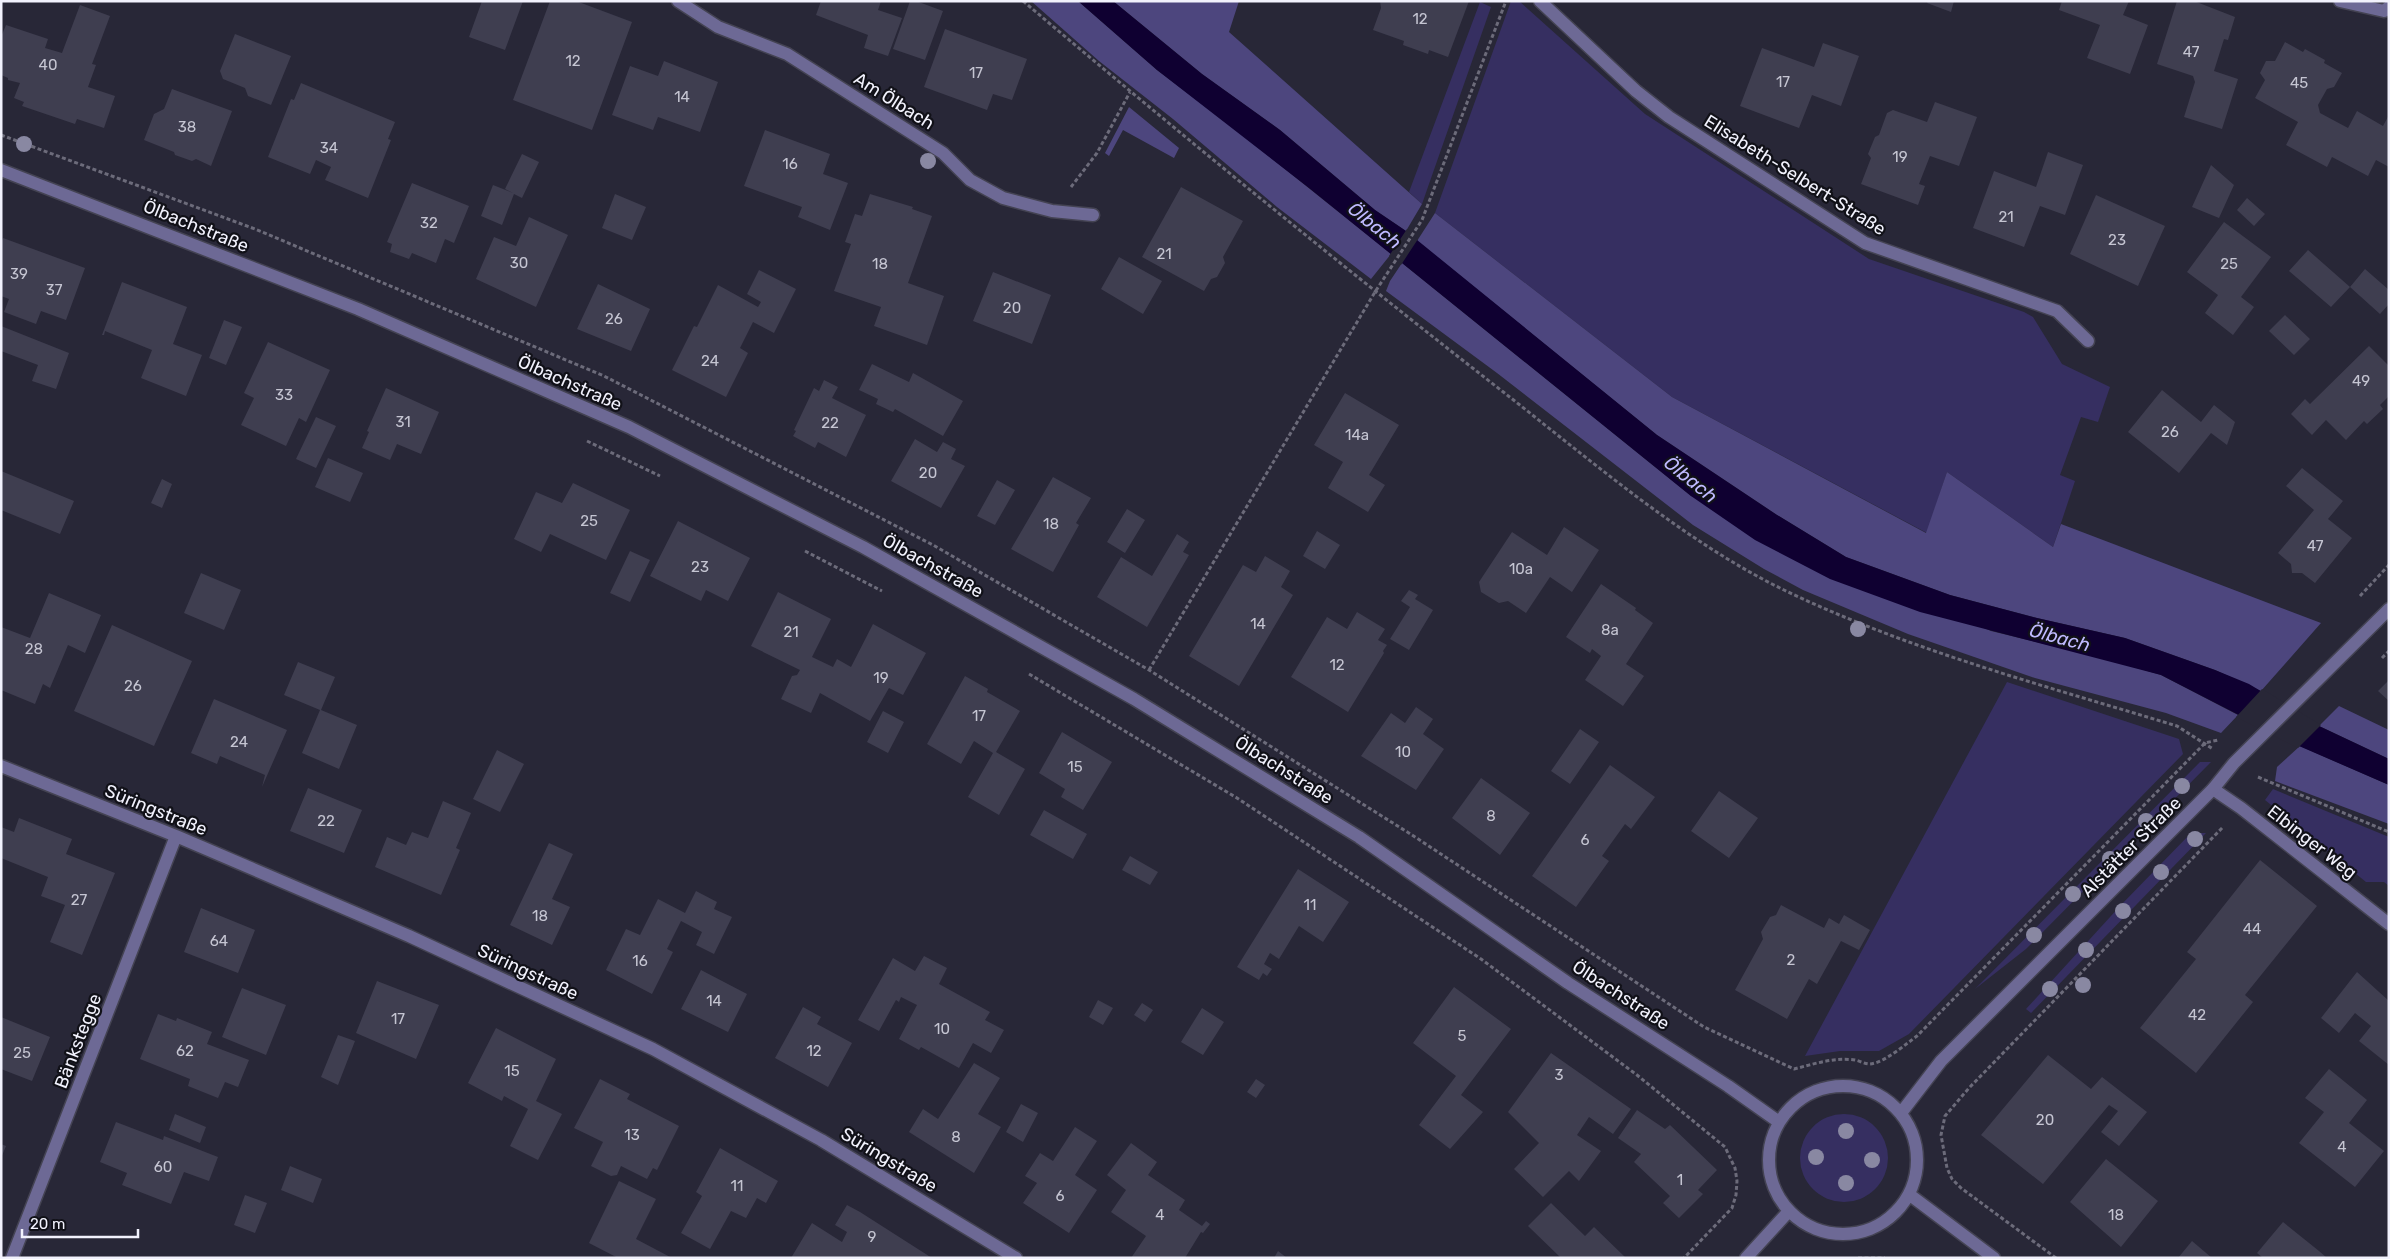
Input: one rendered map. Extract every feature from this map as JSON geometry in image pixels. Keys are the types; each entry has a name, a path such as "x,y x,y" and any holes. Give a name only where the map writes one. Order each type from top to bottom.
{"street":[{"name":"Am Ölbach","path":"678,1 718,27 787,54 942,153 970,180 1002,198 1052,211 1093,215"},
{"name":"Elisabeth-Selbert-Straße","path":"1540,1 1636,91 1669,117 1857,238 1888,252 2057,311 2088,341"},
{"path":"2340,1 2384,11 2389,7"},
{"name":"Ölbachstraße","path":"1,170 358,309 629,427 863,547 1134,699 1359,837 1568,983 1728,1086 1779,1122"},
{"name":"Alstätter Straße","path":"1901,1113 1941,1061 2213,789 2234,764 2389,609"},
{"name":"Süringstraße","path":"1,766 176,836 409,936 653,1049 821,1140 1016,1258"},
{"name":"Elbinger Weg","path":"2213,789 2241,808 2389,924"},
{"name":"Bänkstegge","path":"12,1258 176,836"},
{"path":"1838,1086 1862,1088 1883,1098 1901,1113 1913,1134 1918,1158 1910,1195 1900,1209 1884,1222 1863,1231 1840,1234 1817,1229 1789,1211 1773,1183 1769,1162 1771,1141 1779,1122 1795,1103 1815,1091 1838,1086"},
{"path":"1910,1195 1994,1258"},
{"path":"1746,1258 1789,1211"}],"path":[{"path":"1023,1 1130,92 1375,292 1615,479 1697,539 1782,589 1848,619 1915,643 2177,726 2234,764 2258,777 2389,832"},
{"path":"1149,670 1375,292 1422,220 1506,1"},
{"path":"1052,211 1097,153 1130,92"},
{"path":"585,440 663,478"},
{"path":"801,548 888,594"},
{"path":"1024,671 1236,798 1481,959 1700,1125 1725,1147 1735,1168 1736,1195 1732,1208 1684,1258"},
{"path":"1807,1066 1837,1060 1855,1060 1871,1064 1895,1053 1917,1036 2205,743 2220,739"},
{"path":"2056,1258 1961,1188 1952,1179 1947,1168 1941,1134 1946,1116 1969,1088 2241,808 2263,770"},
{"path":"1858,1258 1885,1258"}],"shaded area":[{"path":"1031,1 1078,1 1157,70 1235,129 1391,254 1371,279 1277,207 1173,119 1099,61"},
{"path":"1113,1 1239,1 1229,32 1422,204 1406,231 1375,210 1280,130 1202,74"},
{"path":"1511,1 1519,1 1645,114 1869,259 2024,312 2033,317 2062,364 2110,387 2098,422 2081,417 2060,475 2075,481 2053,547 1947,472 1927,533 1672,397 1435,213"},
{"path":"1480,2 1491,7 1422,204 1409,192"},
{"path":"1129,107 1179,148 1174,158 1123,130 1109,156 1105,153"},
{"path":"1435,213 1672,397 1926,533 1947,472 2053,547 2061,524 2321,623 2261,691 2215,670 2125,638 2037,618 1950,595 1846,557 1777,515 1657,435 1417,241"},
{"path":"1402,263 1691,496 1991,631 2107,659 2161,675 2238,715 2221,733 2166,713 2035,678 1908,634 1803,590 1764,569 1693,525 1497,373 1386,291"},
{"path":"2007,682 2179,739 2183,754 1909,1034 1879,1051 1840,1051 1805,1056"},
{"path":"2339,706 2389,730 2389,759 2319,726"},
{"path":"2300,746 2389,785 2389,824 2275,781 2277,767"},
{"path":"2200,762 2211,762 2026,949 1975,989"},
{"path":"2273,789 2389,837 2389,886 2384,882 2366,882 2265,800"},
{"path":"2191,833 2206,833 2031,1013 2026,1009 2121,905"},
{"path":"1844,1114 1861,1117 1869,1121 1881,1133 1885,1141 1888,1158 1885,1175 1881,1183 1869,1195 1861,1199 1844,1202 1827,1199 1819,1195 1807,1183 1803,1175 1800,1158 1803,1141 1807,1133 1819,1121 1827,1117"}],"water":[{"name":"Ölbach","path":"1078,1 1113,1 1202,74 1280,130 1375,210 1406,231 1657,435 1777,515 1846,557 1950,595 2037,618 2125,638 2249,684 2319,726 2389,759 2389,785 2299,746 2161,675 1920,612 1830,579 1755,540 1691,496 1309,188 1157,70"}],"pier":[{"path":"1407,229 1418,239 1401,265 1389,256"},
{"path":"2262,689 2321,725 2298,748 2236,717"}],"building":[{"path":"482,1 523,1 505,50 469,37"},
{"path":"550,1 576,1 632,22 592,130 513,100"},
{"path":"821,1 881,1 878,10 902,18 888,56 864,48 868,35 816,15"},
{"path":"910,1 916,1 943,11 925,60 893,49"},
{"path":"1380,1 1469,1 1448,57 1429,50 1428,54 1403,45 1404,41 1373,30 1381,8"},
{"path":"1928,1 1954,1 1951,12 1927,3"},
{"path":"2062,1 2129,1 2123,15 2148,25 2130,74 2087,58 2100,25 2059,10"},
{"path":"2177,1 2194,1 2235,17 2228,40 2224,39 2214,71 2238,79 2222,129 2184,117 2195,82 2193,76 2157,64"},
{"path":"80,5 110,16 92,64 96,65 88,87 115,96 104,128 77,119 75,124 22,106 24,102 14,98 20,83 8,80 8,78 1,75 1,37 6,25 48,39 45,48 62,53"},
{"path":"945,29 1027,59 1012,100 993,94 987,110 924,87"},
{"path":"235,34 291,56 271,105 248,96 245,88 223,79 220,71"},
{"path":"2285,42 2303,52 2305,49 2325,60 2324,63 2342,73 2334,87 2327,89 2318,105 2320,113 2348,128 2357,111 2383,126 2389,115 2389,167 2376,160 2368,176 2332,157 2327,167 2286,145 2298,122 2255,98 2265,80 2260,73 2266,61 2275,61"},
{"path":"1823,43 1859,56 1841,106 1812,95 1799,128 1740,106 1762,48 1814,67"},
{"path":"664,61 718,82 700,132 658,117 653,130 612,115 630,66 658,76"},
{"path":"301,83 395,122 388,139 391,140 368,198 325,180 331,167 316,160 310,174 268,157 291,99 294,100"},
{"path":"172,89 232,111 211,166 196,159 192,161 175,155 174,152 144,140 154,114 164,109"},
{"path":"1935,102 1977,117 1959,166 1930,156 1919,184 1925,186 1918,205 1861,184 1871,158 1868,154 1875,137 1879,135 1887,113 1893,110 1927,122"},
{"path":"765,130 830,154 823,174 848,183 830,230 798,217 802,207 744,186"},
{"path":"2048,152 2083,165 2065,215 2040,206 2024,247 1973,228 1994,171 2036,187"},
{"path":"522,154 539,162 522,198 514,194 502,225 481,216 493,185 513,193 505,189"},
{"path":"2211,165 2234,185 2219,218 2192,207"},
{"path":"412,183 469,206 454,243 445,239 436,263 412,253 409,259 390,252 392,244 387,242"},
{"path":"1181,187 1243,221 1223,257 1225,263 1217,277 1211,279 1204,291 1142,257"},
{"path":"615,194 646,207 632,240 602,228"},
{"path":"870,194 913,207 912,209 932,216 908,283 944,296 927,345 874,326 881,307 834,291 851,244 845,242 855,214 862,216"},
{"path":"2096,195 2165,226 2138,286 2070,254"},
{"path":"2247,198 2265,214 2254,226 2237,210"},
{"path":"529,217 568,235 536,307 476,279 494,237 516,246"},
{"path":"2224,222 2271,257 2241,297 2254,307 2233,335 2205,313 2218,295 2187,272"},
{"path":"3,238 85,268 66,320 41,311 36,324 4,312 9,299 1,296 1,243"},
{"path":"2308,250 2350,287 2331,307 2289,271"},
{"path":"1119,257 1162,281 1143,314 1101,289"},
{"path":"2365,269 2389,290 2389,304 2380,314 2350,287"},
{"path":"759,270 796,289 774,333 753,322 740,348 748,353 726,397 672,370 694,326 697,327 718,285 758,307 761,302 747,294"},
{"path":"993,272 1051,295 1032,344 973,321"},
{"path":"122,282 187,307 173,344 202,355 186,396 141,378 152,350 105,331 104,335 102,335"},
{"path":"598,284 650,309 631,351 577,329"},
{"path":"2285,315 2310,339 2294,355 2269,331"},
{"path":"224,320 242,327 226,365 209,358"},
{"path":"1,326 69,353 56,389 32,381 38,365 1,351"},
{"path":"268,342 330,370 306,422 299,418 286,446 241,425 254,398 244,393"},
{"path":"2369,346 2389,366 2389,396 2380,405 2383,409 2367,424 2364,421 2346,440 2326,420 2312,435 2291,414 2305,399 2310,404"},
{"path":"872,364 909,382 913,373 963,401 943,436 895,409 893,412 876,404 878,399 859,390"},
{"path":"824,380 838,387 832,398 866,415 846,457 818,442 815,448 793,436 814,388 819,391"},
{"path":"386,388 439,412 421,454 397,444 390,460 362,448 369,432 367,431"},
{"path":"2162,390 2201,422 2214,405 2235,422 2227,445 2211,433 2179,473 2128,432"},
{"path":"1345,393 1399,425 1369,475 1385,485 1368,512 1328,488 1343,462 1314,445"},
{"path":"316,417 336,426 316,468 296,459"},
{"path":"915,439 937,452 943,442 956,449 951,459 965,466 941,508 891,481"},
{"path":"328,458 363,473 350,502 315,487"},
{"path":"2302,468 2343,501 2328,519 2352,538 2315,583 2302,573 2292,573 2291,564 2278,553 2314,510 2286,486"},
{"path":"1,471 74,501 60,534 1,510"},
{"path":"1053,477 1091,498 1076,523 1079,525 1053,572 1011,549"},
{"path":"162,479 172,484 162,508 151,503"},
{"path":"997,480 1015,490 995,525 977,516"},
{"path":"573,483 630,510 606,560 550,534 541,552 514,539 536,492 562,503"},
{"path":"1127,509 1145,520 1125,553 1107,542"},
{"path":"678,521 750,558 728,601 706,590 701,601 650,576"},
{"path":"1564,527 1599,550 1572,592 1550,577 1526,613 1508,601 1499,603 1481,592 1479,582 1512,532 1547,555"},
{"path":"1317,531 1340,545 1325,569 1303,556"},
{"path":"1177,534 1189,542 1183,552 1189,555 1147,627 1097,597 1121,557 1152,576"},
{"path":"630,551 650,560 630,602 610,593"},
{"path":"1265,556 1290,571 1281,587 1293,595 1239,686 1189,656 1243,565 1256,572"},
{"path":"201,573 241,590 224,630 184,613"},
{"path":"1601,584 1636,608 1635,610 1653,623 1626,664 1644,676 1623,706 1585,680 1601,656 1592,649 1590,653 1566,637"},
{"path":"1409,590 1418,595 1415,599 1433,610 1409,650 1390,639 1410,607 1401,601"},
{"path":"778,592 831,619 812,657 833,667 837,659 851,667 873,624 926,653 903,695 889,688 870,721 820,693 811,713 781,699 792,676 797,675 800,670 751,646"},
{"path":"49,593 101,615 85,653 68,645 50,688 43,684 35,704 1,690 1,627 30,638"},
{"path":"1357,612 1385,629 1378,640 1387,645 1348,712 1291,677 1327,617 1347,629"},
{"path":"112,625 192,661 154,746 74,711"},
{"path":"298,662 335,677 321,710 357,725 339,769 302,753 320,710 284,695"},
{"path":"965,676 988,689 987,692 1020,711 996,752 1025,769 999,815 968,797 993,753 974,741 961,764 927,744"},
{"path":"2389,680 2389,701 2378,691"},
{"path":"214,699 287,730 262,787 265,775 220,756 217,764 191,753"},
{"path":"1416,707 1433,719 1423,734 1444,749 1416,790 1361,756 1391,713 1405,723"},
{"path":"883,711 904,722 888,753 867,742"},
{"path":"1580,729 1599,742 1570,784 1551,771"},
{"path":"1062,732 1112,762 1083,810 1061,797 1065,789 1039,773"},
{"path":"497,750 524,764 500,812 473,799"},
{"path":"1610,765 1655,797 1631,829 1625,824 1602,856 1609,861 1576,907 1532,876"},
{"path":"1481,778 1530,813 1500,855 1452,818"},
{"path":"308,788 362,810 344,853 290,831"},
{"path":"1719,791 1758,818 1729,858 1691,831"},
{"path":"443,801 471,813 456,848 460,850 441,895 375,867 387,837 406,845 412,832 428,838"},
{"path":"1044,810 1087,834 1073,859 1030,835"},
{"path":"19,818 72,839 66,854 115,873 82,955 50,942 65,905 41,896 48,877 1,858 1,827 14,832"},
{"path":"549,843 573,854 552,899 570,907 552,945 510,925"},
{"path":"1130,856 1158,872 1150,885 1122,870"},
{"path":"2260,860 2317,906 2245,995 2253,1002 2196,1073 2140,1028 2196,959 2187,952"},
{"path":"1298,869 1349,902 1323,942 1299,926 1279,959 1270,953 1264,964 1272,969 1267,976 1263,973 1259,980 1237,967"},
{"path":"696,891 717,902 714,909 732,917 714,954 696,945 702,932 681,921 667,949 673,952 652,994 606,970 626,929 640,935 658,899 685,913"},
{"path":"1781,905 1824,928 1829,918 1839,924 1844,915 1870,930 1859,950 1841,941 1817,984 1809,979 1787,1019 1735,990 1763,939 1761,932 1770,917 1776,915"},
{"path":"201,908 255,930 238,973 184,952"},
{"path":"924,956 947,968 939,984 990,1012 985,1020 1004,1030 991,1053 973,1043 959,1068 921,1047 919,1050 899,1039 917,1005 901,997 899,1002 896,1000 879,1031 858,1020 893,958 915,971"},
{"path":"701,970 747,994 728,1032 681,1009"},
{"path":"2357,972 2389,1001 2389,1065 2359,1041 2371,1026 2355,1013 2339,1033 2321,1018"},
{"path":"377,981 439,1005 416,1059 356,1033"},
{"path":"1454,987 1511,1029 1461,1095 1483,1112 1450,1149 1419,1125 1456,1076 1413,1043"},
{"path":"242,988 286,1005 266,1055 222,1037"},
{"path":"1098,1000 1113,1008 1103,1025 1089,1017"},
{"path":"1142,1003 1153,1010 1145,1022 1134,1015"},
{"path":"803,1007 821,1017 817,1024 852,1043 828,1087 775,1058"},
{"path":"1202,1008 1224,1022 1203,1055 1181,1042"},
{"path":"158,1014 176,1021 177,1018 212,1032 207,1044 249,1060 238,1087 225,1082 218,1098 188,1086 190,1079 140,1059"},
{"path":"1,1017 50,1037 32,1081 1,1069"},
{"path":"496,1028 556,1059 536,1101 562,1114 538,1160 510,1146 528,1109 504,1096 502,1101 468,1083"},
{"path":"338,1035 355,1041 338,1085 321,1077"},
{"path":"1551,1053 1631,1109 1613,1134 1589,1117 1577,1135 1601,1151 1579,1181 1569,1171 1543,1197 1514,1169 1539,1143 1508,1112"},
{"path":"2048,1055 2091,1089 2102,1077 2147,1112 2119,1146 2101,1132 2118,1111 2109,1105 2043,1184 1981,1135"},
{"path":"974,1063 1000,1078 978,1114 1001,1127 974,1173 909,1132 923,1109 938,1119"},
{"path":"2329,1069 2367,1100 2349,1123 2384,1151 2355,1187 2299,1143 2324,1112 2305,1098"},
{"path":"600,1079 630,1094 627,1099 679,1126 657,1170 653,1168 647,1179 621,1166 617,1175 611,1176 591,1166 603,1142 574,1128"},
{"path":"1256,1079 1265,1085 1256,1098 1247,1092"},
{"path":"1021,1104 1038,1113 1023,1142 1006,1132"},
{"path":"1637,1110 1665,1129 1670,1125 1717,1170 1698,1190 1703,1194 1679,1218 1663,1203 1670,1196 1634,1162 1641,1154 1618,1138"},
{"path":"175,1114 206,1127 200,1143 169,1130"},
{"path":"116,1122 163,1140 164,1136 218,1157 209,1181 184,1172 171,1204 122,1185 127,1173 100,1162"},
{"path":"1075,1127 1097,1141 1075,1175 1097,1190 1069,1233 1023,1203 1037,1183 1025,1176 1040,1153 1053,1161"},
{"path":"1131,1143 1157,1162 1148,1175 1185,1200 1179,1210 1202,1226 1206,1221 1210,1224 1203,1233 1201,1232 1185,1258 1131,1258 1146,1236 1111,1212 1126,1190 1107,1175"},
{"path":"1,1144 6,1146 1,1158"},
{"path":"720,1148 778,1181 766,1203 757,1198 746,1218 731,1211 710,1249 681,1233 702,1196 696,1192"},
{"path":"2106,1159 2158,1201 2121,1247 2070,1202"},
{"path":"290,1166 322,1179 313,1203 281,1190"},
{"path":"619,1181 656,1199 636,1239 672,1258 618,1258 589,1243"},
{"path":"245,1195 267,1203 255,1233 234,1225"},
{"path":"1551,1203 1585,1236 1594,1227 1626,1258 1561,1258 1528,1226"},
{"path":"847,1205 932,1258 791,1258 812,1223 842,1242 847,1232 835,1225"},
{"path":"2283,1222 2327,1258 2263,1258 2257,1253"},
{"path":"2192,1241 2212,1258 2178,1258"},
{"path":"1278,1251 1287,1258 1274,1258"}]}
